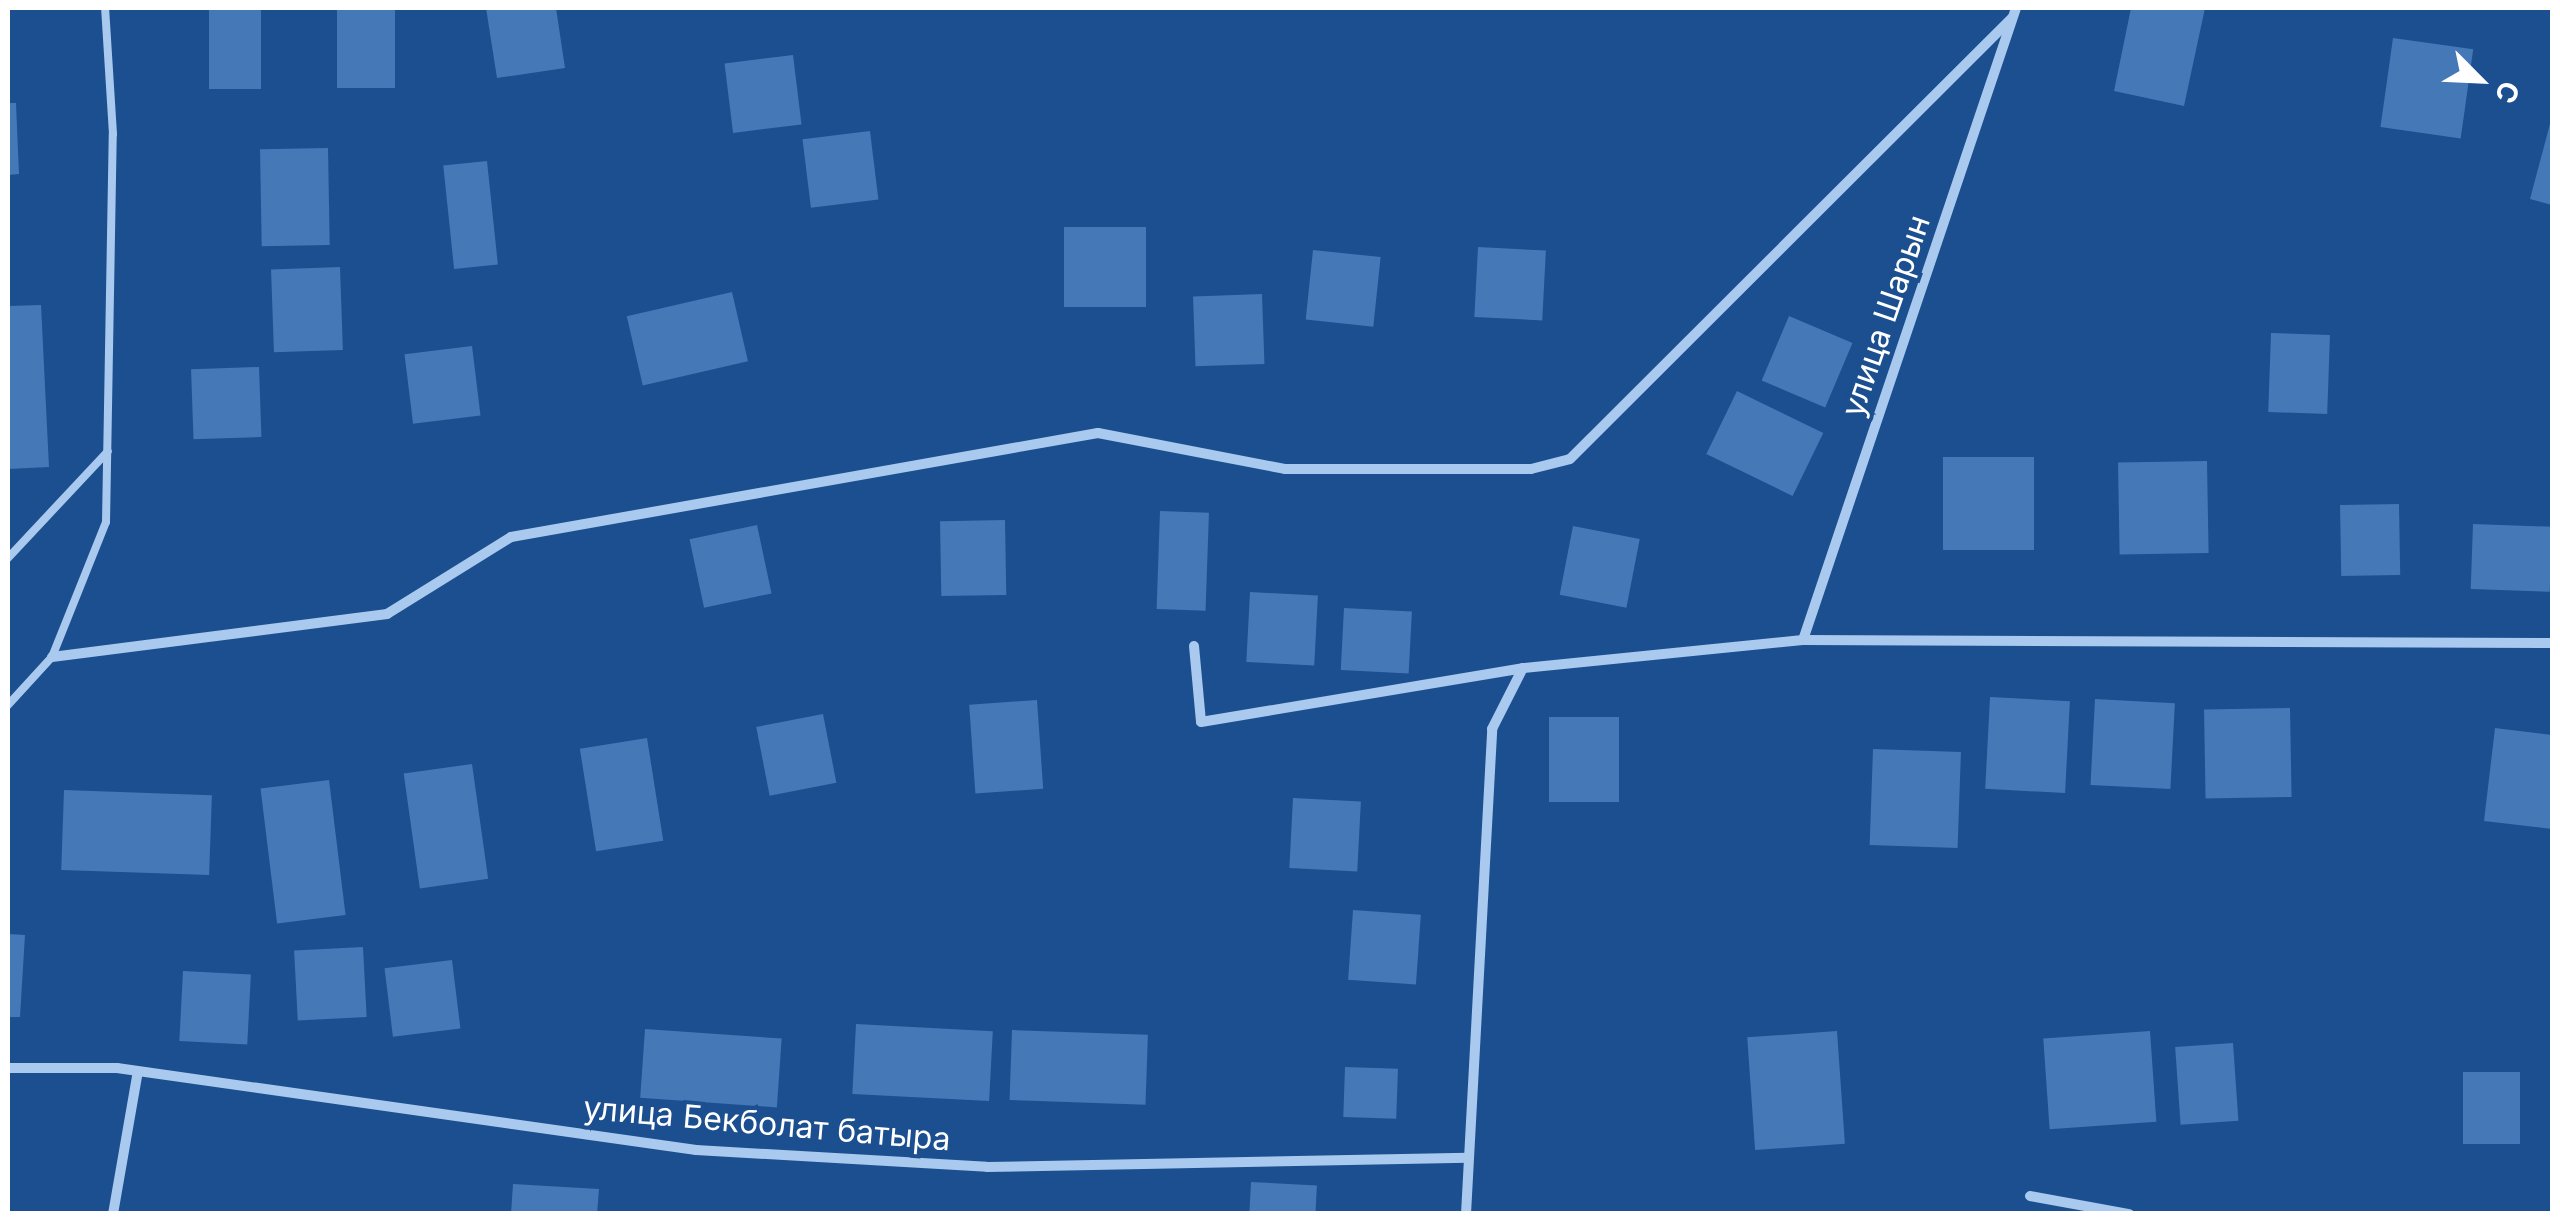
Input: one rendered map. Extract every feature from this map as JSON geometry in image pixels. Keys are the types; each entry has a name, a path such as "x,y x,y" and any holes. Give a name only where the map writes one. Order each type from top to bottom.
{"street":[{"name":"улица Шарын","path":"1803,640 2014,13"},
{"path":"52,658 386,614 511,537 1098,433 1285,469 1532,469 1570,459 2014,13"},
{"path":"1194,646 1201,722 1523,668 1803,640 2552,643"},
{"path":"1466,1214 1492,729 1523,668"},
{"name":"улица Бекболат батыра","path":"8,1068 138,1071 696,1150 986,1166 1468,1158"},
{"path":"112,1214 138,1071"},
{"path":"2030,1196 2129,1214"}],"lane":[{"path":"8,705 52,658 106,522 113,134 105,8"},
{"path":"8,558 108,451"}],"building":[{"path":"209,8 261,8 261,89 209,89"},
{"path":"337,8 395,8 395,88 337,88"},
{"path":"486,8 556,8 565,68 497,78"},
{"path":"2131,8 2205,8 2184,106 2114,91"},
{"path":"2393,38 2473,49 2461,138 2380,127"},
{"path":"793,55 802,124 733,133 725,63"},
{"path":"8,103 16,103 19,174 8,175"},
{"path":"2552,120 2552,205 2530,199"},
{"path":"870,131 878,199 811,208 803,139"},
{"path":"328,148 330,245 262,246 260,149"},
{"path":"487,161 498,264 454,269 443,166"},
{"path":"1064,227 1146,227 1146,307 1064,307"},
{"path":"1478,247 1546,251 1542,320 1474,317"},
{"path":"1313,250 1381,257 1373,327 1306,320"},
{"path":"340,267 343,350 274,352 271,269"},
{"path":"732,292 748,361 643,385 627,316"},
{"path":"1262,294 1264,364 1195,366 1193,296"},
{"path":"41,305 49,467 8,469 8,306"},
{"path":"1789,316 1853,343 1825,407 1762,380"},
{"path":"2271,333 2330,335 2327,414 2268,412"},
{"path":"472,346 481,415 413,424 405,354"},
{"path":"259,367 261,437 193,439 191,369"},
{"path":"1737,391 1823,433 1793,496 1706,454"},
{"path":"1943,457 2034,457 2034,550 1943,550"},
{"path":"2207,461 2209,553 2120,555 2118,463"},
{"path":"2399,504 2400,575 2341,576 2340,505"},
{"path":"1160,511 1209,513 1206,611 1157,609"},
{"path":"1005,520 1006,595 941,596 940,521"},
{"path":"2473,524 2552,527 2550,592 2471,589"},
{"path":"757,525 772,593 704,608 690,539"},
{"path":"1573,526 1640,539 1626,608 1560,595"},
{"path":"1250,592 1318,596 1314,665 1246,662"},
{"path":"1344,608 1412,612 1409,673 1341,670"},
{"path":"1990,697 2070,701 2065,793 1985,789"},
{"path":"2095,699 2175,703 2170,789 2090,785"},
{"path":"1037,700 1043,789 975,794 969,705"},
{"path":"2290,708 2292,797 2206,798 2204,710"},
{"path":"823,714 836,783 770,796 756,727"},
{"path":"1549,717 1619,717 1619,802 1549,802"},
{"path":"2495,728 2552,735 2552,829 2484,821"},
{"path":"647,738 663,841 596,851 580,749"},
{"path":"1873,749 1961,752 1958,848 1870,845"},
{"path":"472,764 488,879 420,888 404,774"},
{"path":"329,780 346,915 277,923 261,788"},
{"path":"64,790 212,795 209,875 61,870"},
{"path":"1293,798 1361,802 1357,871 1289,868"},
{"path":"1353,910 1421,915 1416,985 1348,980"},
{"path":"8,934 25,935 20,1017 8,1017"},
{"path":"363,947 367,1017 298,1021 294,951"},
{"path":"452,960 460,1028 393,1037 385,968"},
{"path":"183,971 251,975 247,1044 179,1041"},
{"path":"856,1024 993,1031 989,1101 852,1094"},
{"path":"645,1029 782,1039 777,1107 640,1098"},
{"path":"1012,1030 1148,1035 1145,1105 1010,1100"},
{"path":"1837,1031 1845,1144 1755,1150 1747,1037"},
{"path":"2150,1031 2156,1122 2050,1129 2043,1038"},
{"path":"2233,1043 2238,1121 2181,1125 2175,1047"},
{"path":"1345,1067 1398,1069 1396,1119 1343,1117"},
{"path":"2463,1072 2520,1072 2520,1144 2463,1144"},
{"path":"1251,1182 1317,1185 1315,1214 1249,1214"},
{"path":"513,1184 599,1189 597,1214 511,1214"}]}
